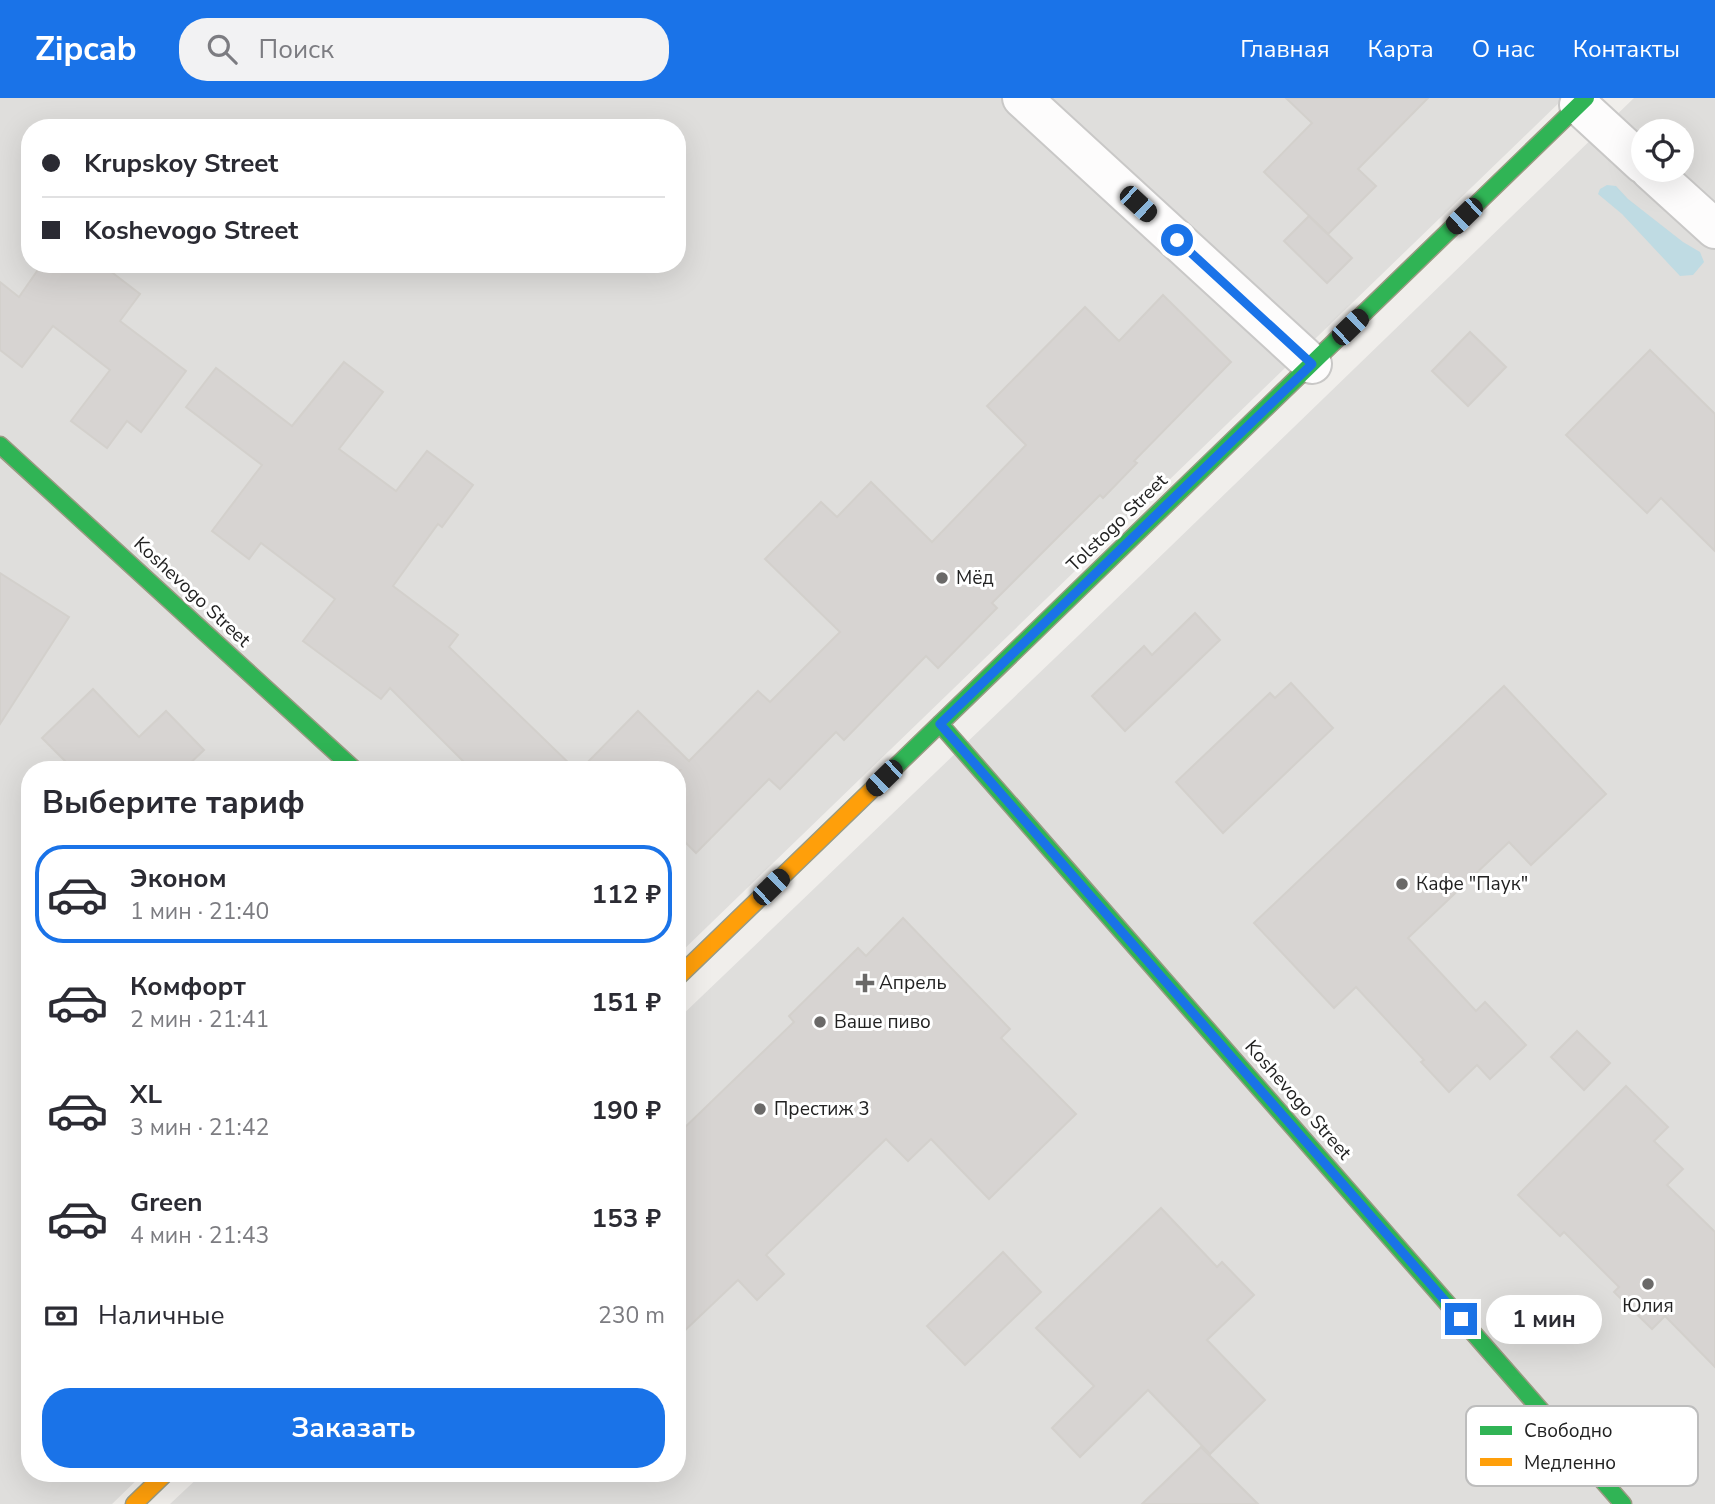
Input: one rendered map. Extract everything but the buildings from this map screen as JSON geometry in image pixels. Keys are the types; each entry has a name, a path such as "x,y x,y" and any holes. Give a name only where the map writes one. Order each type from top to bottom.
{"street":[{"path":"1022,98 1312,364"},
{"path":"1582,102 1631,152"},
{"name":"Tolstogo Street","path":"686,969 1582,102"},
{"path":"1663,182 1715,229"},
{"name":"Koshevogo Street","path":"0,445 345,761"},
{"name":"Koshevogo Street","path":"940,724 1537,1406"},
{"path":"134,1504 157,1482"},
{"name":"Koshevogo Street","path":"1607,1486 1623,1504"}],"shaded area":[{"path":"0,98 1564,98 686,947 686,761 21,761 21,1482 135,1482 112,1504 0,1504"},
{"path":"1634,98 1715,98 1715,1504 170,1504 193,1482 686,1482 686,1011"}],"water":[{"path":"1607,185 1616,186 1628,199 1700,252 1704,262 1693,275 1680,276 1622,214 1598,194 1600,189"}],"traffic: fast":[{"path":"885,777 1586,98"},
{"path":"0,445 345,761"},
{"path":"940,724 1537,1406"},
{"path":"1607,1486 1623,1504"}],"traffic: slow":[{"path":"686,969 885,777"},
{"path":"134,1504 157,1482"}],"place":[{"name":"Мёд","path":"942,578"},
{"name":"Кафе \"Паук\"","path":"1402,884"},
{"name":"Апрель","path":"865,983"},
{"name":"Ваше пиво","path":"820,1022"},
{"name":"Престиж 3","path":"760,1109"},
{"name":"Юлия","path":"1648,1284"}],"route":[{"path":"1177,240 1312,364 940,724 1461,1319"}]}
